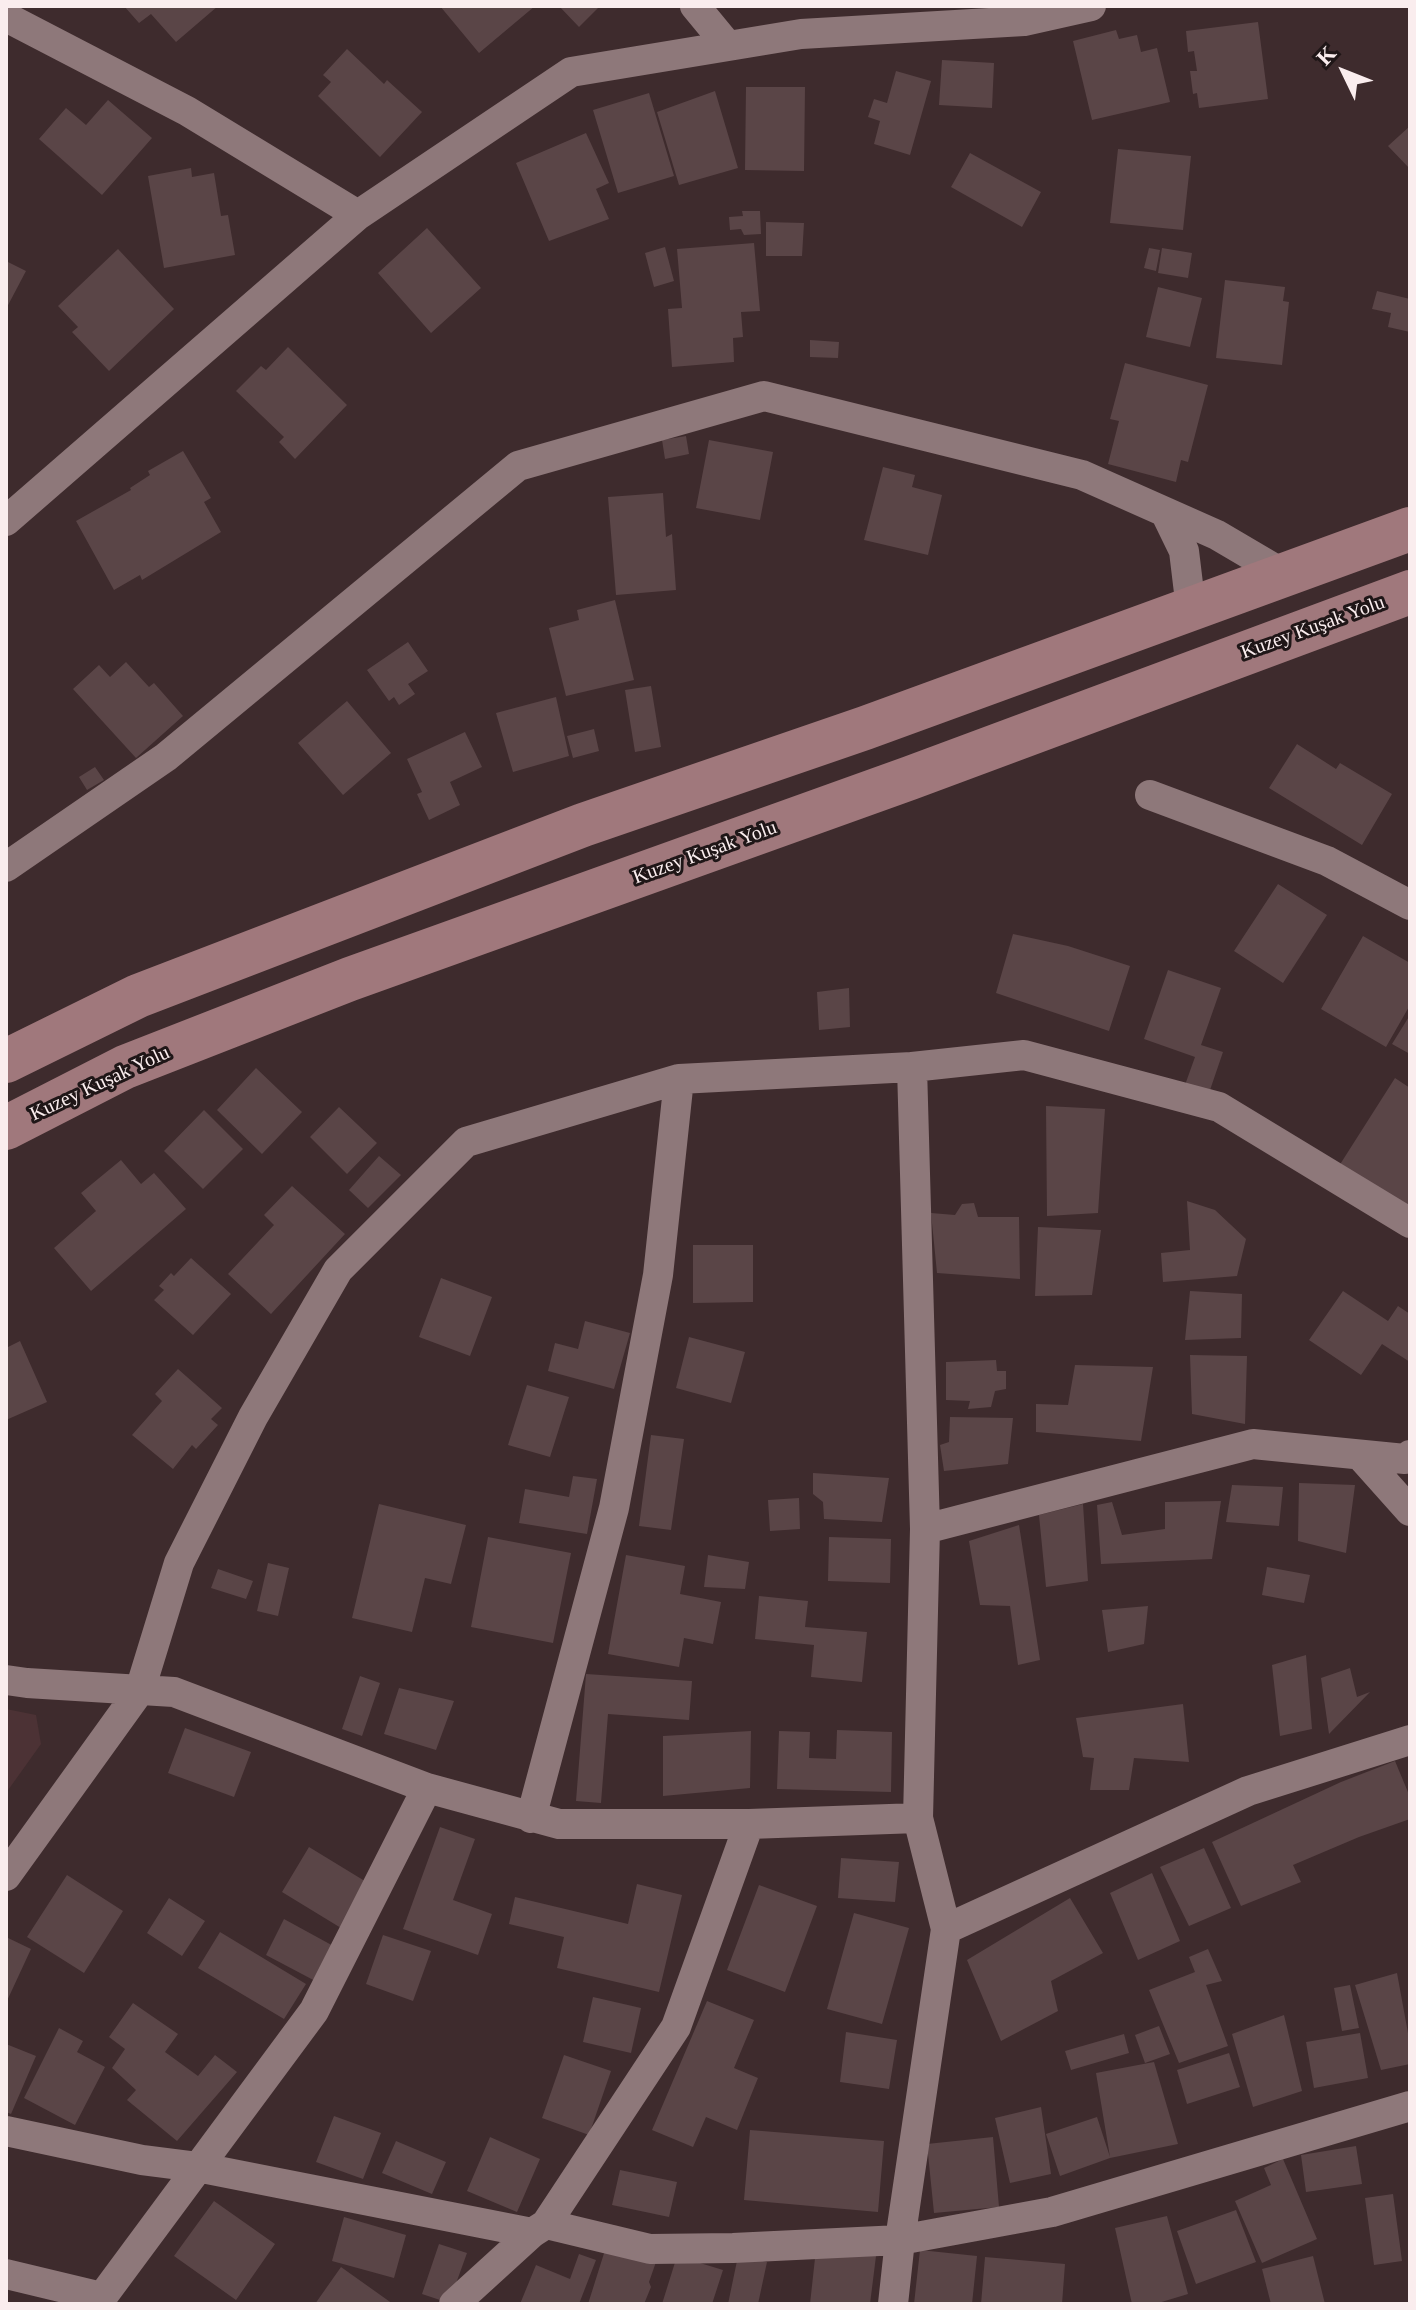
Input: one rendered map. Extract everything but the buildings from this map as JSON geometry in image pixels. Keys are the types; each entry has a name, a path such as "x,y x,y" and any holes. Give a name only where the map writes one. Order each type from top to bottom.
{"main road":[{"path":"6,1061 138,996 583,825 865,728 1410,529"},
{"name":"Kuzey Kuşak Yolu","path":"6,1128 125,1067 350,979 925,773 1410,592"}],"street":[{"path":"695,6 728,46"},
{"path":"6,521 358,215 571,72 801,34 1024,21 1091,6"},
{"path":"6,17 187,111 358,215"},
{"path":"6,867 166,757 518,466 764,396 1082,475 1217,535 1285,575"},
{"path":"1165,512 1184,551 1191,609"},
{"path":"1150,795 1327,861 1410,905"},
{"path":"6,1876 140,1690 179,1563 253,1417 338,1270 466,1142 679,1079 912,1067 1024,1055 1219,1107 1410,1223"},
{"path":"893,2304 946,1929 918,1818 925,1529 912,1067"},
{"path":"531,1818 614,1508 658,1275 679,1079"},
{"path":"925,1529 1253,1444 1405,1459 1410,1455"},
{"path":"1360,1455 1410,1511"},
{"path":"6,1680 174,1692 427,1788 559,1824 749,1824 918,1818"},
{"path":"946,1929 1248,1791 1410,1740"},
{"path":"6,2274 100,2300 314,2011 427,1788"},
{"path":"454,2304 539,2228 676,2027 749,1824"},
{"path":"6,2131 142,2160 197,2167 650,2249 733,2248 900,2240 1052,2212 1410,2106"}],"shaded area":[{"path":"6,1709 36,1715 41,1744 6,1793"}]}
